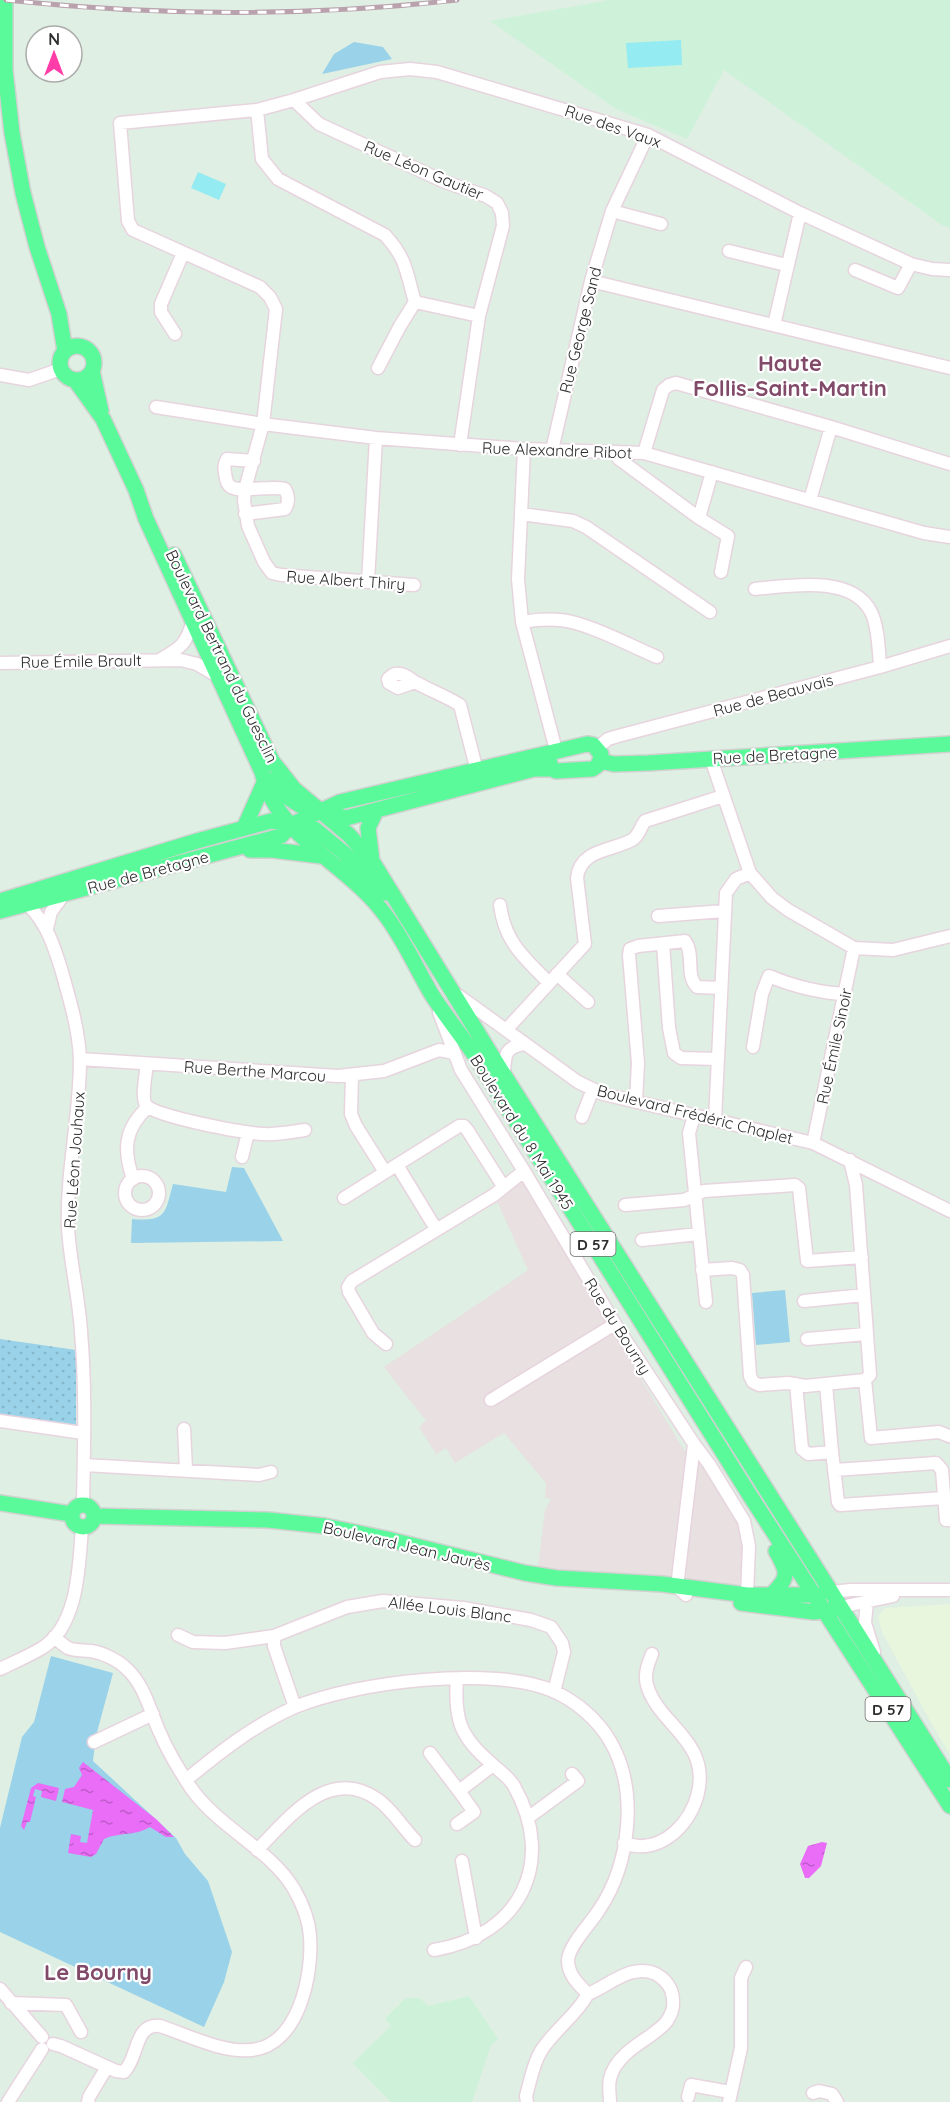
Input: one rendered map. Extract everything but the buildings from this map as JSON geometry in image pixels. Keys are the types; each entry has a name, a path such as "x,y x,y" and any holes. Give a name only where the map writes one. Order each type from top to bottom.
{"main road":[{"path":"5,0 8,102 23,193 37,247 60,314 65,351"},
{"path":"60,314 92,357 92,371 85,378 75,380 66,377 61,369 60,360 65,351 75,346 86,350"},
{"name":"Boulevard Bertrand du Guesclin","path":"92,371 103,420"},
{"name":"Boulevard Bertrand du Guesclin","path":"75,380 103,420 219,676 275,807 291,825"},
{"name":"Boulevard Bertrand du Guesclin","path":"136,490 153,513 272,762 294,789 320,812"},
{"name":"Rue de Bretagne","path":"0,911 281,836 291,825 340,802 587,744 614,764 950,744"},
{"path":"552,769 548,758 554,751"},
{"name":"Rue de Bretagne","path":"320,812 346,818 534,769 556,771 592,769 597,766 599,755"},
{"path":"229,851 272,850 322,856 320,812 301,806 287,798 263,778 244,828"},
{"path":"294,789 340,802"},
{"path":"372,861 368,828 376,811"},
{"name":"Boulevard du 8 Mai 1945","path":"320,812 349,836 372,861 391,890 398,905 504,1072 823,1594 950,1806"},
{"name":"Rue de Bretagne","path":"0,901 244,828 271,821 291,825"},
{"path":"291,825 310,826 321,834 398,905"},
{"name":"Boulevard du 8 Mai 1945","path":"291,825 322,856 360,887 384,912 433,996 477,1059 749,1494"},
{"path":"749,1494 768,1511 823,1594 807,1604 787,1609"},
{"path":"749,1494 765,1533 785,1566 783,1583 771,1595"},
{"path":"0,1503 77,1509 90,1506 94,1515 92,1522 82,1527 73,1521 77,1509"},
{"name":"Boulevard Jean Jaurès","path":"94,1515 268,1520 325,1526 525,1573 681,1591 787,1609 832,1612"},
{"name":"Boulevard Jean Jaurès","path":"681,1591 747,1595 823,1594"},
{"path":"832,1612 876,1678 886,1680"},
{"name":"D 57","path":"886,1680 950,1780"}],"street":[{"name":"Rue des Vaux","path":"183,253 141,235 133,230 128,221 120,123 257,110 380,72 402,69 428,70 648,135 800,213 911,264 950,270"},
{"name":"Rue Léon Gautier","path":"294,100 319,124 445,182 486,196 497,203 502,213 503,226 479,315 460,445"},
{"path":"257,110 262,159 278,179 385,235 398,249 404,260 415,302 378,368"},
{"name":"Rue George Sand","path":"552,450 591,281 612,211 648,135"},
{"path":"612,211 661,224"},
{"path":"774,325 786,265 800,213"},
{"path":"729,251 786,265"},
{"path":"175,334 161,312 161,304 183,253"},
{"name":"Rue Albert Thiry","path":"183,253 260,287 270,297 276,309 263,424 245,489 245,514 264,562 272,573 281,575 414,585"},
{"path":"855,270 898,288 911,264"},
{"path":"591,281 950,368"},
{"path":"415,302 479,315"},
{"path":"0,375 29,380 61,369"},
{"path":"644,453 663,390 676,383 950,464"},
{"name":"Rue Alexandre Ribot","path":"156,407 263,424 376,438 524,449 644,453 924,533 950,537"},
{"path":"810,500 831,427"},
{"path":"368,582 376,438"},
{"path":"524,449 518,579 522,622 554,751"},
{"path":"616,453 619,459 699,518 728,536 721,572"},
{"path":"245,514 285,509 288,504 289,496 285,489 245,489 231,487 228,484 224,465 227,459 254,461"},
{"path":"699,518 712,472"},
{"path":"521,514 573,521 586,527 710,612"},
{"path":"755,589 820,585 839,588 856,596 871,611 878,642 880,666"},
{"path":"522,622 540,619 562,620 580,625 657,657"},
{"name":"Rue Émile Brault","path":"161,659 181,648 194,621"},
{"name":"Rue de Beauvais","path":"599,755 608,739 950,646"},
{"name":"Rue Émile Brault","path":"0,663 161,659 191,662 219,676"},
{"path":"414,682 459,705 477,771"},
{"path":"711,759 750,873 772,898 788,910 854,948 893,950 950,936"},
{"path":"506,1030 585,944 577,878 578,869 587,858 631,840 638,835 645,821 723,796"},
{"path":"715,1120 726,893 736,879 750,873"},
{"path":"47,928 51,912 65,893"},
{"name":"Rue Léon Jouhaux","path":"27,904 47,928 75,1017 80,1059 78,1112 68,1209 68,1231 81,1331 84,1465 77,1509"},
{"path":"500,905 502,923 512,944 553,979 588,1002"},
{"path":"658,915 724,911"},
{"path":"636,1102 638,1063 630,949 638,946 685,941 688,946 692,981 697,987 721,987"},
{"path":"663,944 669,1028 674,1053 681,1058 718,1059"},
{"name":"Rue Émile Sinoir","path":"813,1143 854,948"},
{"path":"753,1047 762,994 769,976 845,994"},
{"name":"Boulevard Frédéric Chaplet","path":"454,992 578,1082 593,1089 636,1102 813,1143 950,1211"},
{"name":"Rue du Bourny","path":"433,996 461,1070 615,1324 709,1464 744,1521 749,1545 747,1595"},
{"name":"Rue Berthe Marcou","path":"427,1054 442,1041 446,1031"},
{"path":"504,1072 508,1049 525,1044"},
{"name":"Rue Berthe Marcou","path":"80,1059 338,1076 384,1071 439,1050 454,1053"},
{"path":"147,1064 144,1101 148,1107 160,1113 210,1126 248,1132 284,1133 305,1130"},
{"path":"352,1075 351,1114 385,1172"},
{"path":"582,1117 593,1089"},
{"path":"133,1179 126,1148 135,1118 148,1107"},
{"path":"694,1116 689,1133 706,1302"},
{"path":"344,1198 459,1126 464,1126 468,1131 502,1186"},
{"path":"242,1157 248,1132"},
{"path":"850,1160 856,1185 862,1257 871,1438 939,1432 949,1436"},
{"path":"398,1165 436,1229"},
{"path":"856,1185 868,1170"},
{"path":"386,1344 373,1334 349,1292 348,1287 352,1281 494,1194 524,1171"},
{"path":"625,1205 684,1200 704,1191 795,1185 799,1188 807,1261 862,1257"},
{"path":"642,1240 698,1234"},
{"path":"702,1270 732,1268 740,1270 743,1275 750,1376 753,1382 759,1385 796,1384 805,1386 867,1376"},
{"path":"804,1301 864,1295"},
{"path":"491,1400 615,1324"},
{"path":"807,1339 866,1334"},
{"path":"796,1384 805,1378 867,1376"},
{"path":"796,1384 802,1449 808,1454 832,1452"},
{"path":"826,1384 832,1452 840,1505 944,1498"},
{"path":"0,1421 83,1433"},
{"path":"184,1429 186,1469"},
{"path":"681,1591 694,1444"},
{"path":"835,1470 936,1463 942,1470 948,1520"},
{"path":"84,1465 259,1474 271,1472"},
{"path":"0,1669 43,1647 54,1637 65,1621 76,1591 82,1527"},
{"path":"823,1594 851,1590 950,1590"},
{"path":"832,1612 867,1601 921,1591"},
{"name":"Allée Louis Blanc","path":"178,1635 193,1642 225,1643 274,1636 347,1606 383,1601 463,1608 531,1620 551,1627 562,1643 564,1652 554,1692"},
{"path":"867,1601 865,1623 886,1680"},
{"path":"274,1636 274,1646 295,1707"},
{"path":"0,1989 46,2044 61,2046 116,2071 124,2072 131,2065 144,2028 149,2026 160,2026 221,2047 252,2050 270,2045 286,2032 300,2007 310,1967 310,1934 306,1916 294,1889 279,1870 199,1799 170,1755 141,1687 127,1668 110,1657 67,1647 54,1637"},
{"path":"624,1843 633,1846 647,1846 665,1840 683,1825 695,1806 700,1784 697,1759 687,1740 651,1695 646,1683 646,1668 652,1654"},
{"path":"186,1780 251,1730 295,1707 369,1687 399,1682 494,1678 515,1681 554,1692 592,1718 610,1741 621,1764 627,1797 624,1843 613,1885 570,1951 568,1960 570,1973 588,1994"},
{"path":"434,1950 462,1944 496,1925 511,1910 522,1893 529,1876 532,1853 533,1838 529,1817 513,1783 476,1751 464,1736 456,1711 457,1679"},
{"path":"94,1742 153,1714"},
{"path":"430,1753 474,1812 457,1824"},
{"path":"459,1791 493,1765"},
{"path":"529,1817 578,1781 572,1774"},
{"path":"257,1850 305,1803 326,1791 339,1789 351,1789 375,1798 415,1840"},
{"path":"462,1861 476,1938"},
{"path":"688,2097 691,2085 730,2097 741,2048 741,1978 746,1967"},
{"path":"527,2102 526,2096 539,2053 553,2034 583,2003 588,1994 630,1972 647,1970 661,1977 668,1984 674,2001 673,2009 664,2025 628,2051 617,2066 610,2079 610,2102"},
{"path":"11,2003 66,2005 81,2032"},
{"path":"8,2102 46,2044"},
{"path":"88,2102 107,2067"},
{"path":"813,2093 819,2091 832,2094 837,2102"}],"shaded area":[{"path":"610,0 950,0 950,228 942,225 724,70 687,139 616,109 490,21"},
{"path":"681,40 682,65 628,68 626,43"},
{"path":"354,42 383,47 392,59 322,74 334,54"},
{"path":"198,172 226,184 219,200 191,188"},
{"path":"232,1167 244,1168 283,1241 131,1243 132,1219 152,1219 163,1213 173,1184 226,1192"},
{"path":"521,1180 684,1450 708,1471 741,1527 744,1553 742,1581 735,1588 538,1567 545,1510 551,1499 545,1498 546,1483 504,1433 455,1463 446,1448 436,1454 419,1427 426,1421 384,1367 528,1270 496,1199"},
{"path":"785,1290 790,1342 756,1345 752,1293"},
{"path":"0,1339 76,1350 76,1427 0,1415"},
{"path":"950,1604 950,1755 882,1632 878,1617 885,1608"},
{"path":"51,1656 113,1673 96,1736 93,1761 176,1838 185,1854 208,1881 232,1952 224,1982 204,2027 0,1932 0,1828 22,1737 34,1722"},
{"path":"469,1996 498,2039 491,2045 472,2102 391,2102 353,2063 391,2026 385,2019 406,1998 419,1998 429,2006"}],"water":[{"path":"83,1762 156,1819 174,1837 166,1837 150,1827 139,1832 104,1839 96,1854 91,1857 68,1853 71,1834 81,1836 80,1842 87,1843 93,1810 62,1802 65,1789 74,1787 82,1775 79,1768"},
{"path":"38,1783 59,1788 56,1801 41,1797 42,1791 35,1789 33,1796 36,1797 30,1822 27,1822 24,1830 21,1826 31,1788"},
{"path":"827,1843 821,1866 809,1878 805,1878 800,1864 808,1846"}],"railway":[{"path":"6,0 175,12 288,12 401,6 457,0"}],"district":[{"name":"Haute Follis-Saint-Martin","path":"790,376"},
{"name":"Le Bourny","path":"98,1972"}]}
